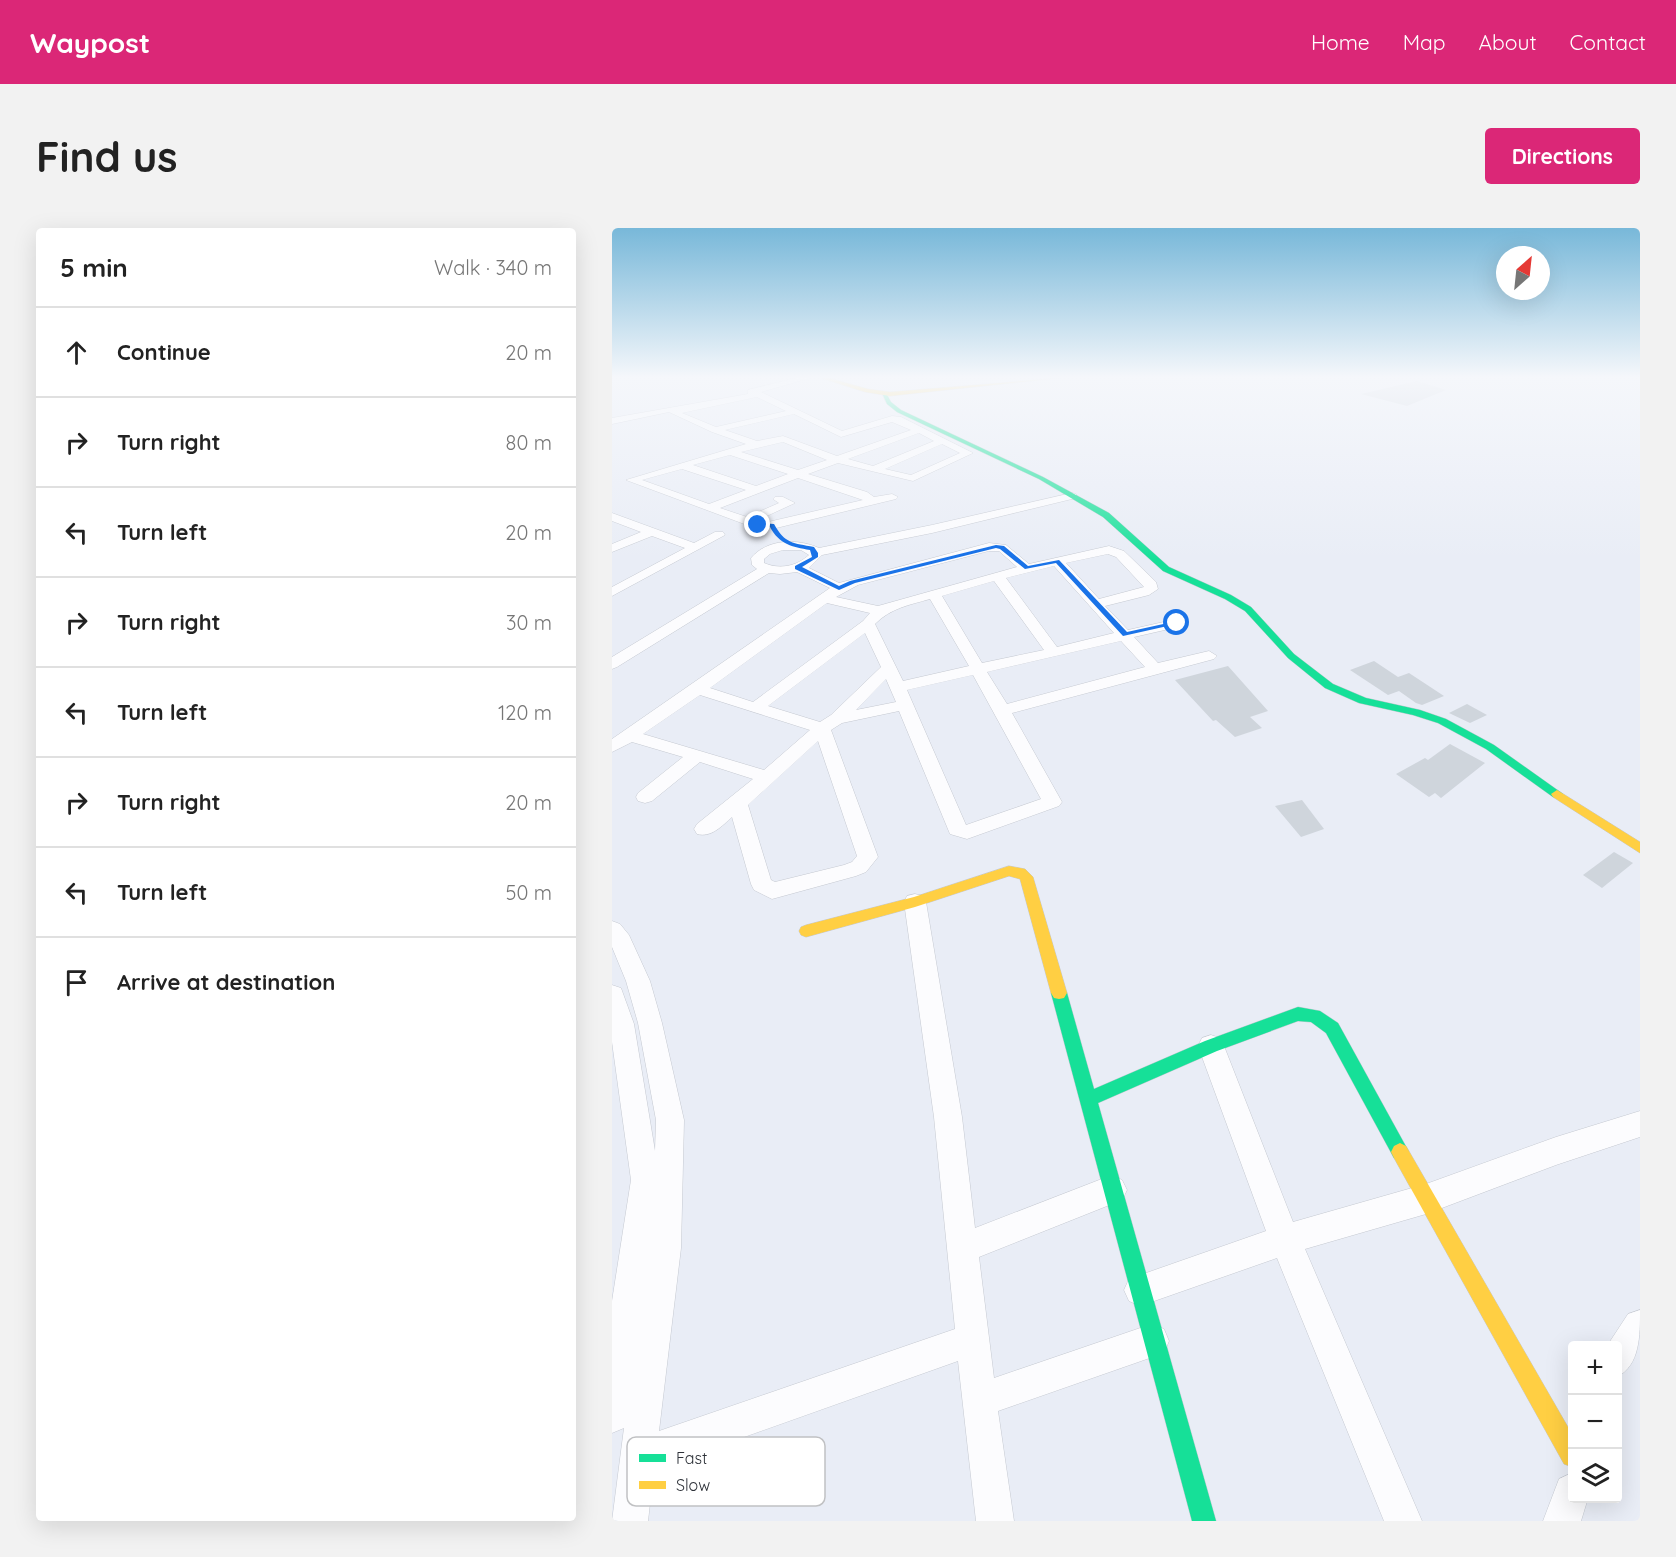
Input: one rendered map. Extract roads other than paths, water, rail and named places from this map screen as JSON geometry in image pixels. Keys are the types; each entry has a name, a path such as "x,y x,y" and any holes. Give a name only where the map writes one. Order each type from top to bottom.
{"street":[{"path":"743,438 756,444"},
{"path":"781,438 799,447 909,480 968,454 936,438"},
{"path":"851,438 856,441"},
{"path":"709,508 897,438"},
{"path":"958,438 1021,468 1106,515 1176,576 1227,596 1250,611 1308,672 1337,691 1359,700 1429,716 1460,729 1528,771 1593,820 1639,847"},
{"path":"799,447 809,440 785,440 756,444 631,480 758,525 772,525 892,497"},
{"path":"875,469 942,441"},
{"path":"729,451 863,494 872,501"},
{"path":"681,465 756,490"},
{"path":"816,553 808,547 790,545 773,548 757,558 758,565 767,569 798,567 811,561 816,553 1072,496"},
{"path":"747,521 784,501 818,513"},
{"path":"612,517 695,548"},
{"path":"612,531 628,523"},
{"path":"772,525 777,534 790,545"},
{"path":"612,548 652,532"},
{"path":"612,592 719,536"},
{"path":"612,747 698,689 839,588 989,547 1002,548 1027,568"},
{"path":"823,598 886,608 1027,568 1101,551 1115,551 1152,585 1151,589 1144,592 1095,604"},
{"path":"1057,561 1155,669"},
{"path":"798,567 839,588"},
{"path":"612,664 767,569"},
{"path":"998,577 1053,652"},
{"path":"867,579 886,608"},
{"path":"868,624 898,687 957,829 967,832 1052,802 1002,710 934,594"},
{"path":"755,708 886,608"},
{"path":"898,687 1177,623"},
{"path":"1002,710 1209,656"},
{"path":"704,829 738,803 829,724 888,669"},
{"path":"698,689 755,708 829,724 904,705"},
{"path":"738,803 765,889 780,890 849,871 864,863 868,857 829,724"},
{"path":"629,735 767,777"},
{"path":"645,796 698,755"},
{"path":"806,932 915,902 1009,871 1020,872 1026,877 1089,1099 1152,1341 1204,1521"},
{"path":"915,902 948,1117 994,1521"},
{"path":"612,930 621,941 638,981 650,1023 670,1120 666,1248 641,1437"},
{"path":"612,995 622,1024 645,1180 612,1415"},
{"path":"1089,1099 1211,1046 1298,1014 1314,1016 1325,1021 1332,1028 1568,1449"},
{"path":"1211,1046 1285,1240 1403,1521"},
{"path":"1140,1290 1285,1240 1426,1199 1556,1151 1640,1124"},
{"path":"963,1248 1112,1190"},
{"path":"1622,1353 1640,1326"},
{"path":"693,1437 973,1339"},
{"path":"979,1400 1152,1341"},
{"path":"1562,1521 1568,1503"},
{"path":"629,1521 631,1506"}]}
